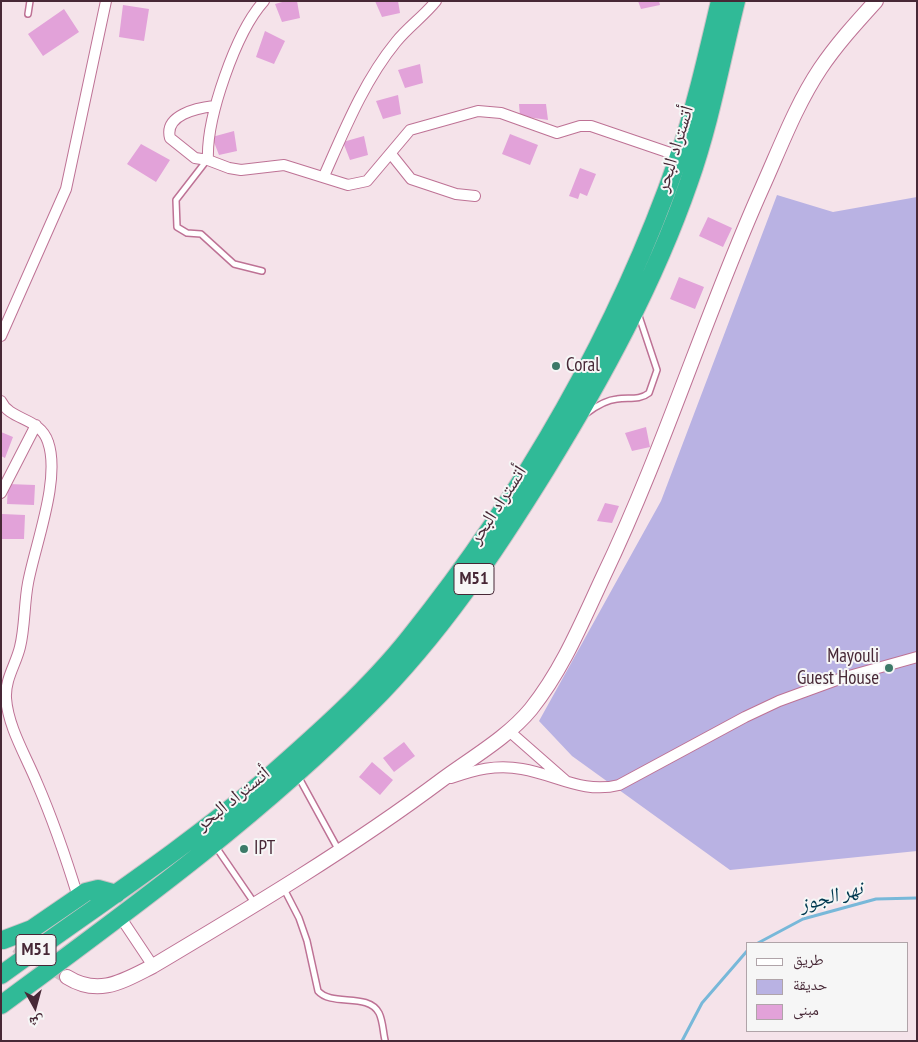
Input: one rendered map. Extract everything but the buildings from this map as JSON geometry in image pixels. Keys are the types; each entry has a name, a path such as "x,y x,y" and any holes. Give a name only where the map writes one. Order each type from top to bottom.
{"highway":[{"name":"أتستراد البحر","path":"1,975 169,856 262,783 363,688 409,639 497,520 560,415 599,343 630,279 679,156 720,1"},
{"name":"أتستراد البحر","path":"1,1005 213,843 297,774 376,698 451,614 516,518 569,432 613,355 636,307 689,182 705,132 736,1"},
{"path":"7,942 32,929 86,892 98,889 116,894"}],"street":[{"path":"1,336 5,315 66,189 106,1"},
{"path":"208,160 207,141 214,106 250,18 264,1"},
{"path":"324,176 358,102 378,68 395,43 436,1"},
{"path":"67,977 78,984 97,988 125,980 153,966 340,852 509,731 530,710 558,670 618,546 661,445 728,268 799,107 813,80 839,43 876,1"},
{"path":"214,106 201,108 181,116 173,122 168,133 170,138 195,158 241,170 284,165 348,185 366,181 410,130 478,111 490,110 556,133 580,126 591,126 679,156"},
{"path":"391,154 410,180 456,194 475,196"},
{"path":"1,401 4,408 36,424 49,443 52,462 47,505 28,583 21,645 8,678 6,696 9,717 45,801 78,897"},
{"path":"1,493 36,424"},
{"path":"441,781 478,768 501,766 523,769 571,785 590,788 619,785 745,717 779,701 842,678 917,657"},
{"path":"509,731 571,785"},
{"path":"119,915 153,966"}],"lane":[{"path":"28,14 30,1"},
{"path":"208,160 176,200 177,227 187,233 201,234 234,264 262,271"},
{"path":"569,432 583,416 600,405 616,398 640,398 649,393 657,370 636,307"},
{"path":"297,774 340,852"},
{"path":"213,843 255,904"},
{"path":"282,887 299,918 307,941 318,991 326,997 364,1002 374,1007 379,1012 385,1040"}],"green space":[{"path":"777,195 833,212 917,197 917,851 730,870 572,756 539,721 661,501"}],"waterway":[{"name":"نهر الجوز","path":"760,942 803,919 876,899 917,898"},
{"name":"نهر الجوز","path":"682,1041 702,1003 746,952"}],"tunnel":[{"path":"16,946 67,977"}],"place":[{"name":"Coral","path":"556,366"},
{"name":"Mayouli Guest House","path":"889,668"},
{"name":"IPT","path":"244,849"}]}
